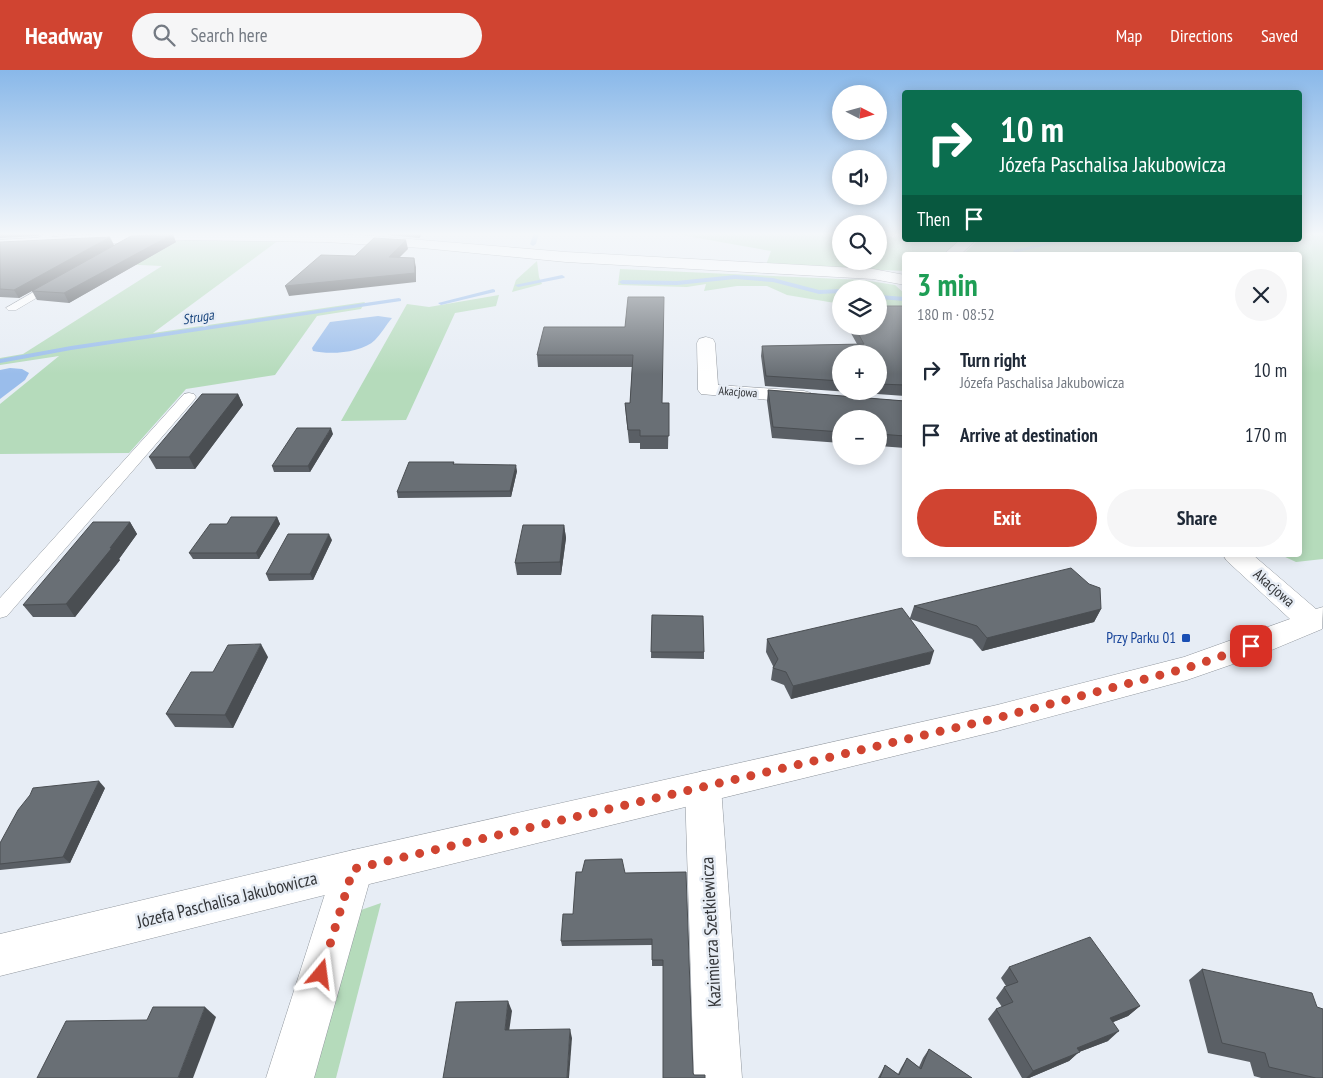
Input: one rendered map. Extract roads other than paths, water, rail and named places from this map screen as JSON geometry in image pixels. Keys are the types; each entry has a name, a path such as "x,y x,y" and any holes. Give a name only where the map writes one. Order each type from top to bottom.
{"street":[{"name":"Akacjowa","path":"706,343 708,390 826,398"},
{"name":"Akacjowa","path":"1238,557 1319,623"},
{"name":"Józefa Paschalisa Jakubowicza","path":"0,955 353,869 997,718 1187,668 1319,623"},
{"name":"Kazimierza Szetkiewicza","path":"703,787 718,1078"},
{"path":"290,1078 353,869"}],"lane":[{"path":"12,308 60,280"},
{"path":"0,611 189,396"}],"water":[{"path":"378,316 392,318 375,340 362,348 346,352 328,353 313,351 312,348 330,322"},
{"path":"10,368 22,369 29,373 25,380 0,399 0,370"}],"waterway":[{"name":"Struga","path":"518,285 545,280"},
{"name":"Struga","path":"622,282 677,283 706,280"},
{"name":"Struga","path":"773,280 819,292 832,291"},
{"name":"Struga","path":"441,303 493,291"},
{"name":"Struga","path":"887,298 902,299"},
{"name":"Struga","path":"0,361 71,348 399,300"}],"place":[{"name":"Przy Parku 01","path":"1186,638"}]}
